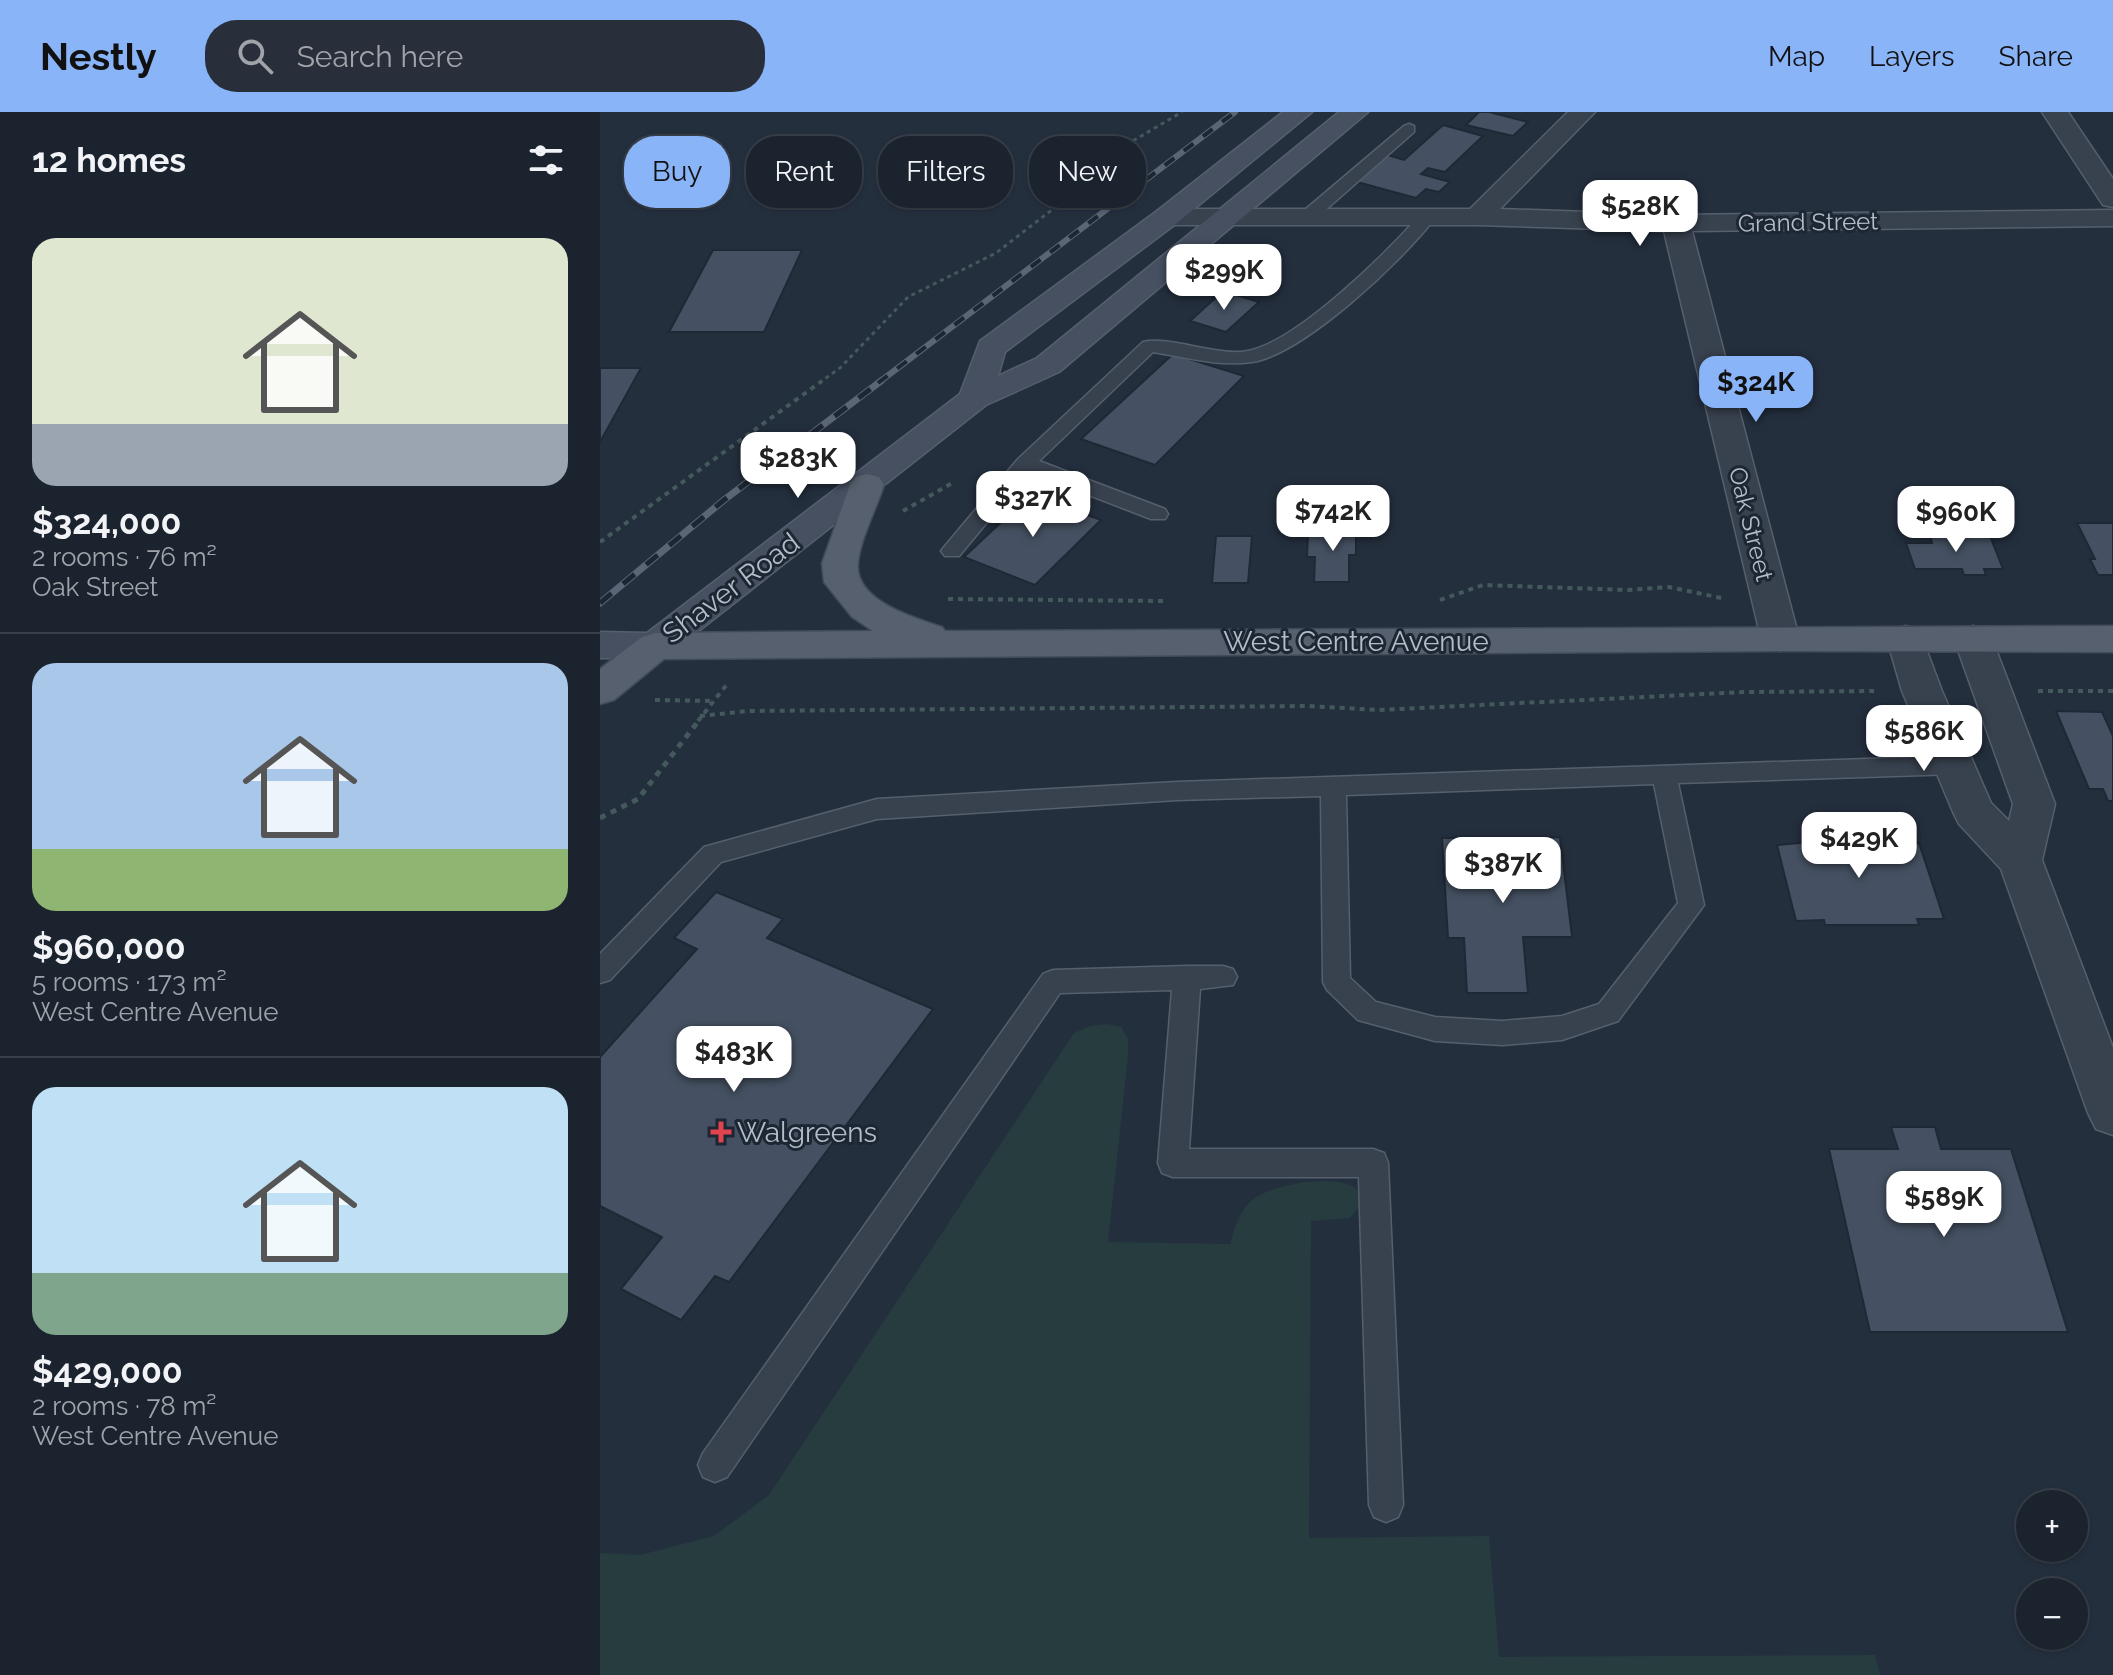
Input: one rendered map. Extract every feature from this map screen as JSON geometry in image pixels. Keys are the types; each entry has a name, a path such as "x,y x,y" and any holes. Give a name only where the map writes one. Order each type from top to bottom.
{"main road":[{"path":"975,398 991,348 1167,217 1299,112"},
{"name":"Shaver Road","path":"600,690 975,398 1048,365 1355,112"},
{"path":"867,485 840,563 842,582 865,608 883,621 903,630 954,643"},
{"name":"West Centre Avenue","path":"600,645 2113,639"}],"street":[{"path":"1477,217 1582,112"},
{"path":"2055,112 2113,199"},
{"name":"Grand Street","path":"1167,217 1477,217 1676,223 2113,218"},
{"name":"Oak Street","path":"1676,223 1780,638"},
{"path":"1906,639 1922,691 1974,812 2020,860 2113,1113"},
{"path":"1973,639 2034,804 2020,860"}],"lane":[{"path":"1306,218 1409,129"},
{"path":"952,551 1025,463 1149,346 1235,357 1257,356 1292,340 1402,248 1427,218"},
{"path":"1025,463 1158,514"},
{"path":"600,972 713,854 877,809 1333,785 1956,765"},
{"path":"1333,785 1337,982 1368,1012 1435,1029 1502,1033 1562,1028 1608,1013 1691,905 1664,774"},
{"path":"1187,977 1173,1163 1373,1163 1386,1505"},
{"path":"715,1465 1053,982 1223,977"}],"path":[{"path":"600,542 840,368 908,297 996,253 1097,175 1131,142 1182,112"},
{"path":"899,515 954,482"},
{"path":"1435,600 1446,600 1483,585 1537,585 1628,590 1669,587 1736,602 1771,602"},
{"path":"935,599 1173,601"},
{"path":"600,818 638,799 700,716 758,646"},
{"path":"700,716 748,711 1308,706 1379,710 1746,692 1922,691"},
{"path":"1994,691 2113,691"}],"green space":[{"path":"1107,1024 1121,1027 1128,1039 1108,1242 1230,1244 1248,1204 1270,1191 1320,1181 1350,1185 1359,1191 1360,1206 1350,1218 1311,1221 1309,1538 1489,1536 1499,1657 1875,1655 1880,1675 600,1675 600,1553 640,1555 714,1536 769,1495 1074,1033 1090,1026"}],"building":[{"path":"1479,112 1528,122 1513,136 1466,125"},
{"path":"1443,125 1483,136 1445,172 1428,168 1421,174 1450,182 1439,192 1426,189 1416,198 1357,182 1384,154 1404,160"},
{"path":"713,250 802,250 764,332 669,332"},
{"path":"1223,291 1259,302 1226,332 1190,321"},
{"path":"1173,354 1244,376 1155,465 1081,439"},
{"path":"600,368 641,368 600,442"},
{"path":"1031,494 1101,520 1035,585 964,557"},
{"path":"2077,523 2113,523 2113,575 2098,575 2090,559 2095,559"},
{"path":"1329,525 1356,525 1356,555 1349,555 1349,582 1314,582 1315,557 1307,557 1308,533 1329,533"},
{"path":"1216,536 1252,536 1248,583 1212,583"},
{"path":"1930,536 1990,536 2003,569 1984,569 1986,575 1964,575 1962,569 1915,569 1906,543 1932,543"},
{"path":"2056,711 2102,712 2113,736 2113,801 2108,801 2103,789 2089,789"},
{"path":"1858,823 1863,839 1891,839 1892,844 1919,843 1944,919 1917,919 1919,925 1825,925 1824,920 1796,921 1777,845 1830,840 1826,824"},
{"path":"1560,837 1572,937 1523,937 1528,993 1467,993 1464,938 1448,938 1442,838"},
{"name":"Walgreens","path":"716,892 783,919 767,938 933,1009 729,1282 715,1276 681,1320 621,1289 662,1237 600,1206 600,1057 697,949 674,938"},
{"path":"1891,1127 1935,1127 1941,1149 2011,1149 2068,1332 1870,1332 1829,1149 1898,1149"}],"railway":[{"path":"878,383 1235,112"},
{"path":"600,603 724,500 881,381"}],"place":[{"name":"Walgreens","path":"721,1132"}]}
